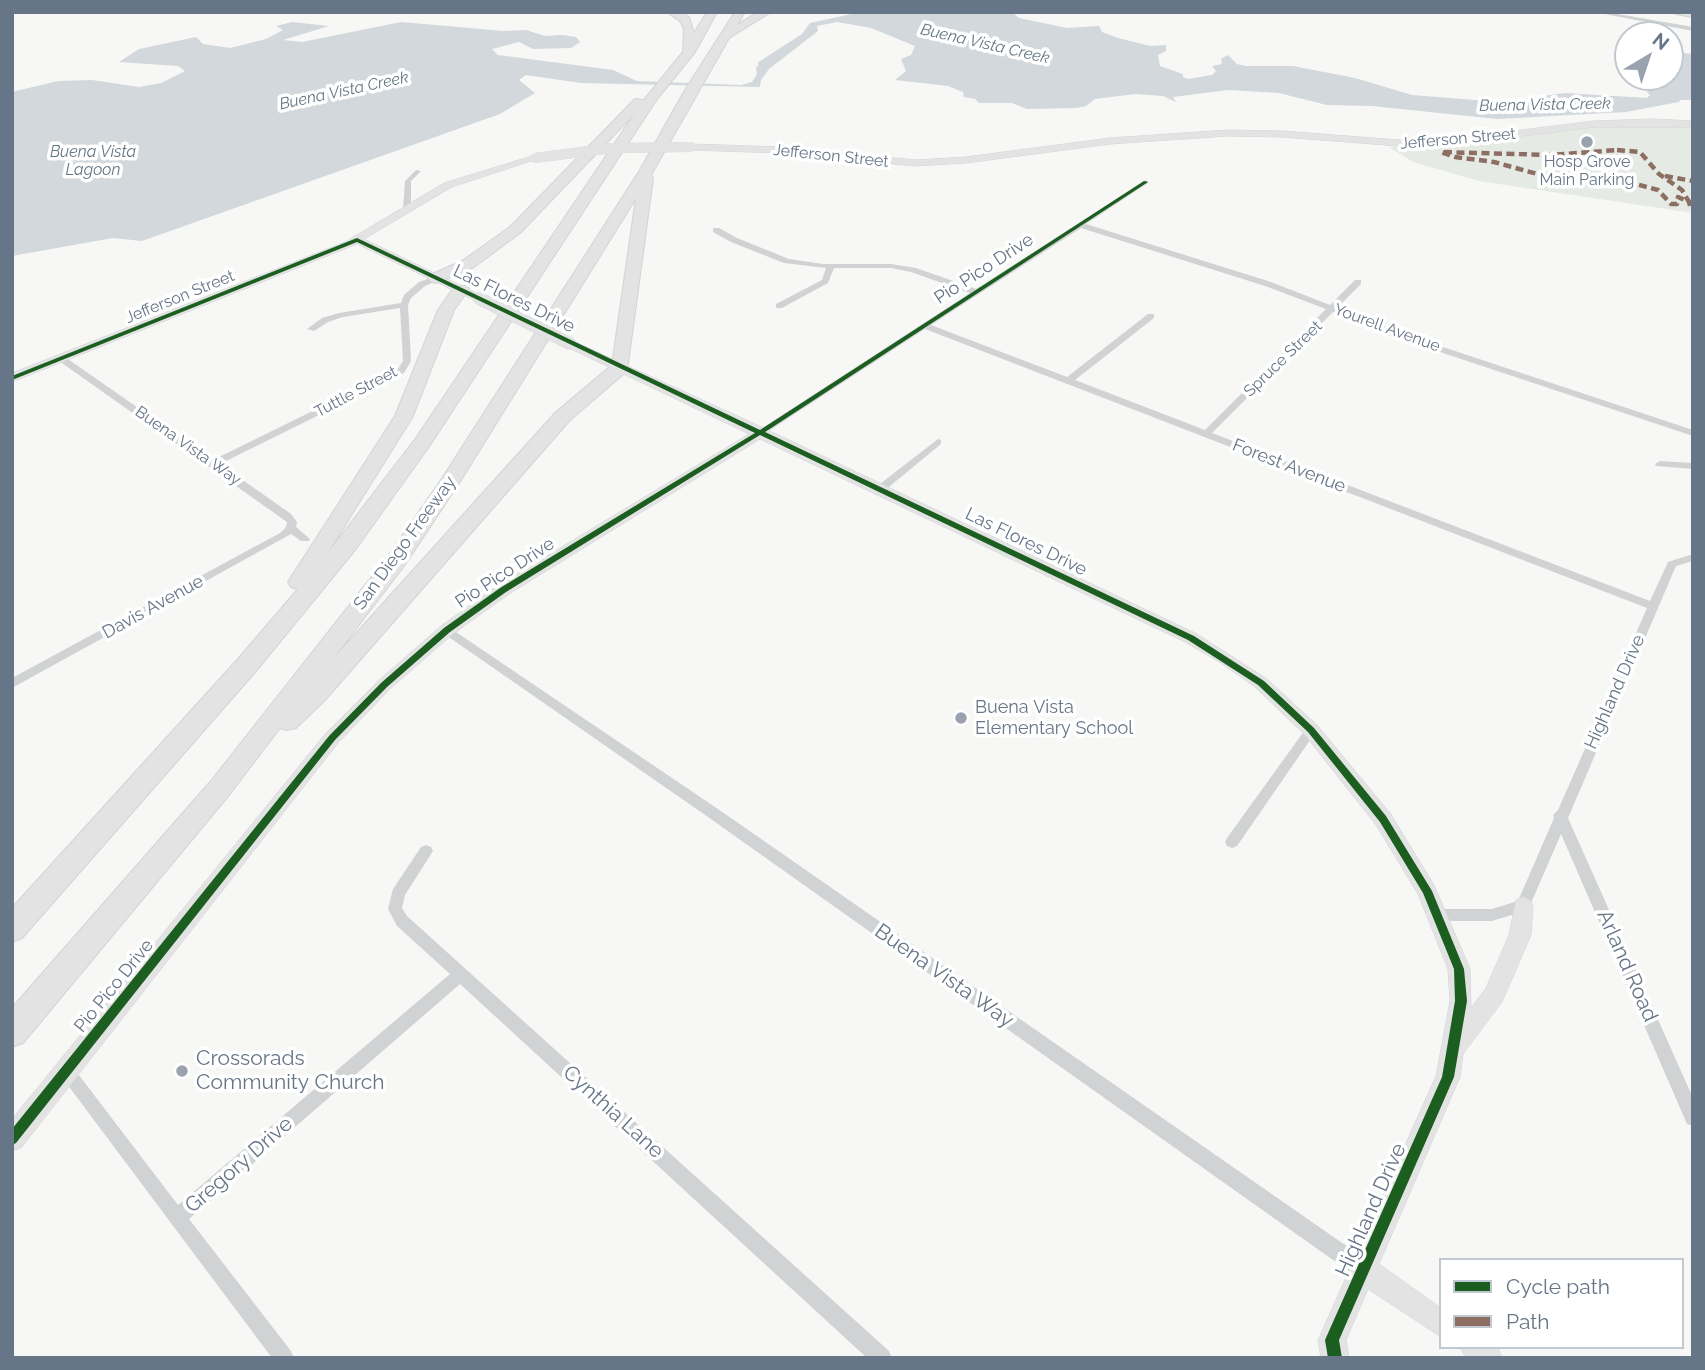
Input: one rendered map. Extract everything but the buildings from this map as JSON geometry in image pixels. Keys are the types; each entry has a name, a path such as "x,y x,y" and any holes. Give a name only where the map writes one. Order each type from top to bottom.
{"highway":[{"path":"672,12 685,19 689,29 689,52"},
{"path":"12,929 247,665 346,545 423,441 656,92 689,52 712,12"},
{"name":"San Diego Freeway","path":"12,1032 219,788 396,561 451,481 647,170 695,84 740,12"},
{"path":"724,37 766,12"},
{"path":"1680,12 1693,14"},
{"path":"436,278 468,264 515,230 635,103 656,92"},
{"path":"219,788 316,694 555,424 621,367 647,170"},
{"path":"247,665 404,416 446,310 469,294"}],"street":[{"path":"1596,12 1693,29"},
{"name":"Jefferson Street","path":"12,378 357,240 407,209 470,176 535,158 612,148 691,147 781,150 926,163 1110,141 1228,133 1282,134 1377,144 1425,145 1604,123 1693,124"},
{"path":"407,209 408,181 418,171"},
{"name":"Pio Pico Drive","path":"12,1139 332,738 384,685 447,630 503,590 761,432 1146,182"},
{"name":"Yourell Avenue","path":"1080,225 1268,284 1410,339 1693,433"},
{"path":"716,230 787,261 913,270 976,292"},
{"name":"Las Flores Drive","path":"357,240 1191,638 1261,683 1311,730 1383,819 1427,891 1459,969 1461,1001 1448,1077"},
{"path":"779,306 825,281 831,266"},
{"path":"312,330 325,320 342,315 404,305 407,296 422,284 436,278"},
{"name":"Spruce Street","path":"1206,434 1335,309 1358,282"},
{"name":"Tuttle Street","path":"213,464 401,371 407,361 404,305"},
{"path":"1068,381 1151,316"},
{"name":"Forest Avenue","path":"925,326 1653,606"},
{"name":"Buena Vista Way","path":"62,359 287,516 292,522 291,528 305,539"},
{"path":"880,489 938,443"},
{"path":"1660,464 1693,466"},
{"name":"Davis Avenue","path":"12,684 284,535 291,528"},
{"name":"Highland Drive","path":"1523,906 1560,815 1672,564 1688,558"},
{"name":"Buena Vista Way","path":"447,630 713,813 1439,1323"},
{"path":"1232,842 1311,730"},
{"name":"Arland Road","path":"1560,815 1693,1118"},
{"name":"Cynthia Lane","path":"426,851 398,893 395,909 402,920 882,1358"},
{"path":"1437,915 1492,915 1523,906 1520,935 1494,995 1452,1050"},
{"name":"Gregory Drive","path":"177,1218 461,974"},
{"path":"66,1072 284,1358"},
{"name":"Highland Drive","path":"1330,1352 1448,1077"}],"shaded area":[{"path":"1600,125 1693,126 1693,213 1479,181 1413,162 1389,147 1467,144"}],"water":[{"name":"Buena Vista Lagoon","path":"861,12 1012,12 1019,18 1067,28 1099,26 1102,32 1118,38 1150,46 1166,45 1166,51 1158,55 1160,66 1183,74 1183,77 1188,79 1212,75 1216,71 1212,66 1222,64 1221,59 1228,55 1237,64 1245,66 1293,66 1355,78 1412,95 1500,102 1565,93 1647,98 1650,95 1648,91 1684,91 1684,53 1693,54 1693,100 1680,100 1626,112 1497,119 1372,106 1327,105 1279,93 1228,90 1173,97 1176,102 1163,96 1135,94 1095,99 1086,106 1076,108 1027,109 1012,103 979,103 948,86 895,80 906,71 901,59 911,55 915,46 871,28 837,22 817,26 818,31 769,69 761,80 760,87 581,83 526,75 519,80 535,93 500,114 142,241 113,238 12,256 12,92 58,81 92,80 139,87 161,83 185,71 178,66 119,62 139,49 196,37 203,44 230,48 266,39 283,30 276,26 292,22 329,26 283,40 302,42 401,22 504,31 526,30 545,36 576,37 580,42 571,48 533,49 519,42 492,49 498,55 613,70 637,81 741,85 752,82 757,74 757,63 802,34 810,23"}],"marked path":[{"path":"1690,206 1689,202 1682,190 1659,174 1640,152 1617,150 1551,155 1441,152 1455,157 1494,162 1541,175 1632,183 1658,190 1671,204 1677,204 1678,197 1689,202 1693,202"},
{"path":"1665,176 1693,181"}],"cycle path":[{"path":"12,1139 332,738 384,685 447,630 503,590 761,432 1146,182"},
{"path":"12,378 357,240 1191,638 1261,683 1311,730 1383,819 1427,891 1459,969 1461,1001 1448,1077 1332,1340 1335,1358"}],"place":[{"name":"Hosp Grove Main Parking","path":"1587,142"},
{"name":"Buena Vista Elementary School","path":"961,718"},
{"name":"Crossorads Community Church","path":"182,1071"}],"water label":[{"name":"Buena Vista Creek","path":"985,44"},
{"name":"Buena Vista Creek","path":"344,91"},
{"name":"Buena Vista Creek","path":"1545,105"}]}
